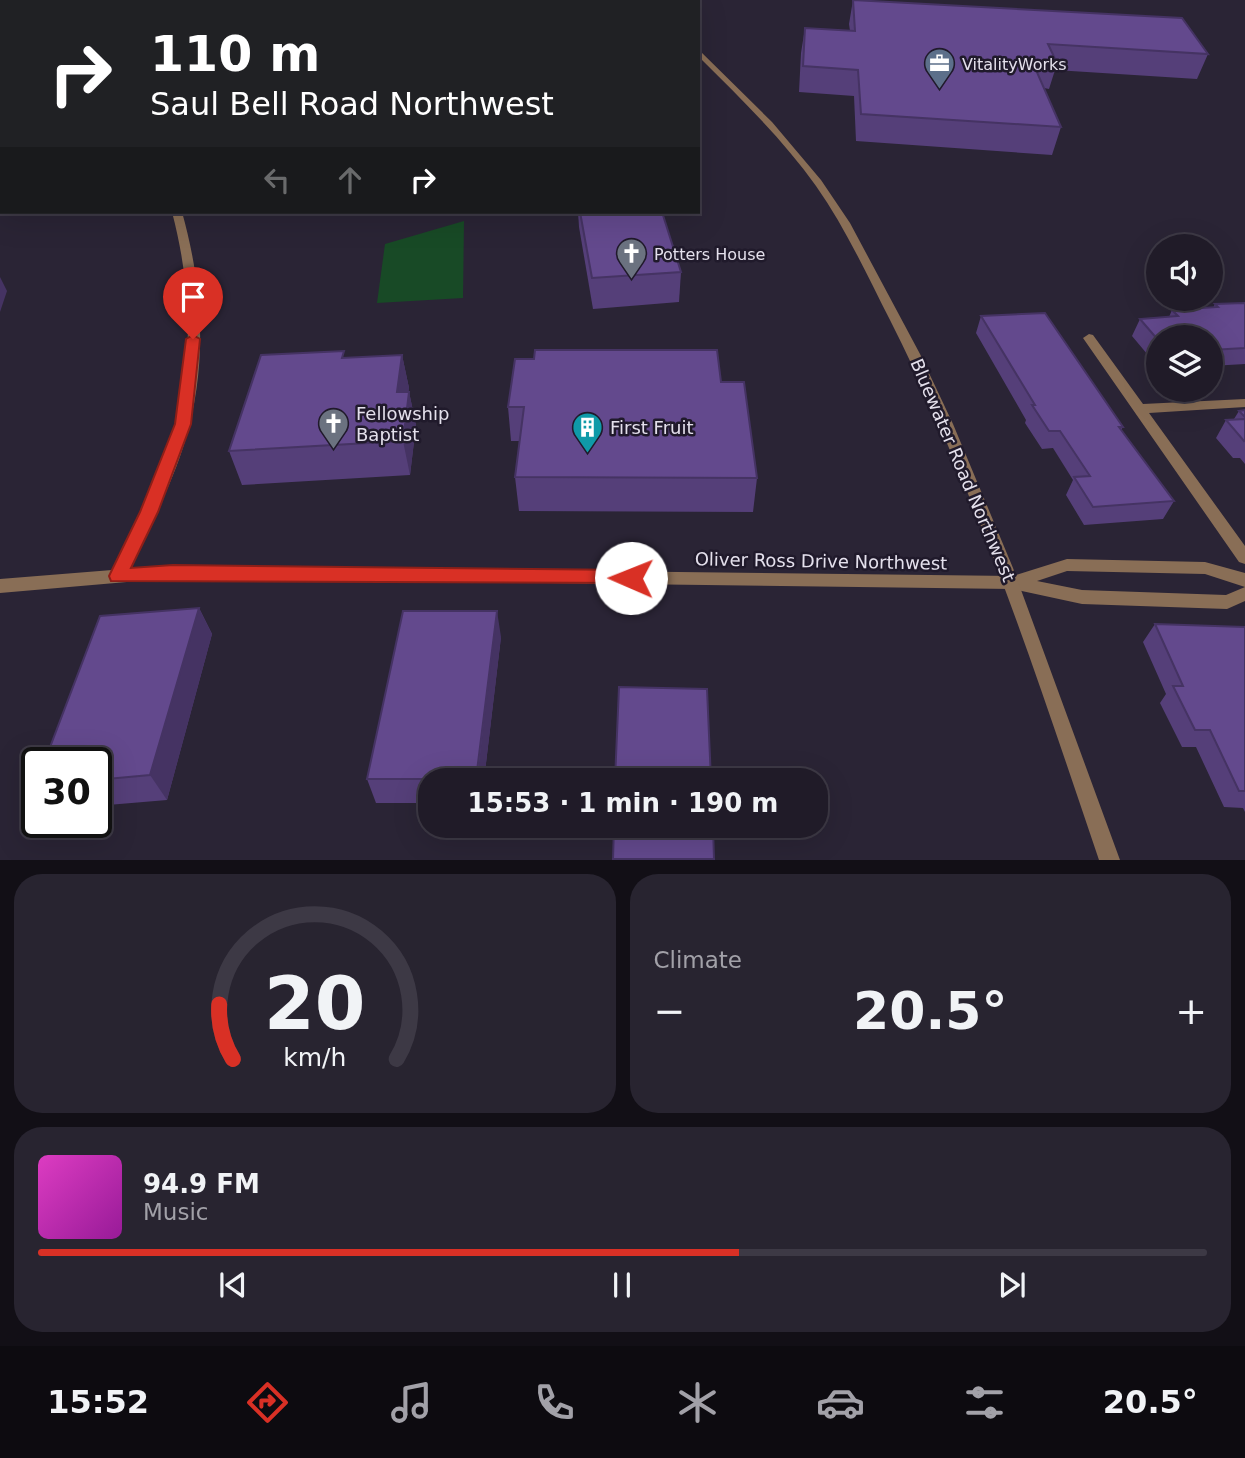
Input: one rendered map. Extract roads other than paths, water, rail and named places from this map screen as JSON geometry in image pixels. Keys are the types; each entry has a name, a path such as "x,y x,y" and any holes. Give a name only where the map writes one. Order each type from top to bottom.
{"street":[{"name":"Bluewater Road Northwest","path":"700,53 782,142 831,201 897,319 953,436 1012,582 1110,859"},
{"path":"118,576 149,512 183,424 191,362 195,293 187,246 178,214"},
{"path":"1089,338 1245,558"},
{"path":"1140,409 1245,402"},
{"path":"1012,582 1067,565 1205,568 1245,580"},
{"name":"Oliver Ross Drive Northwest","path":"0,586 118,576 201,573 1012,582"},
{"path":"1012,582 1082,597 1227,602 1245,594"}],"place":[{"name":"VitalityWorks","path":"939,91"},
{"name":"Potters House","path":"631,281"},
{"name":"Fellowship Baptist","path":"333,450"},
{"name":"First Fruit","path":"587,454"}]}
